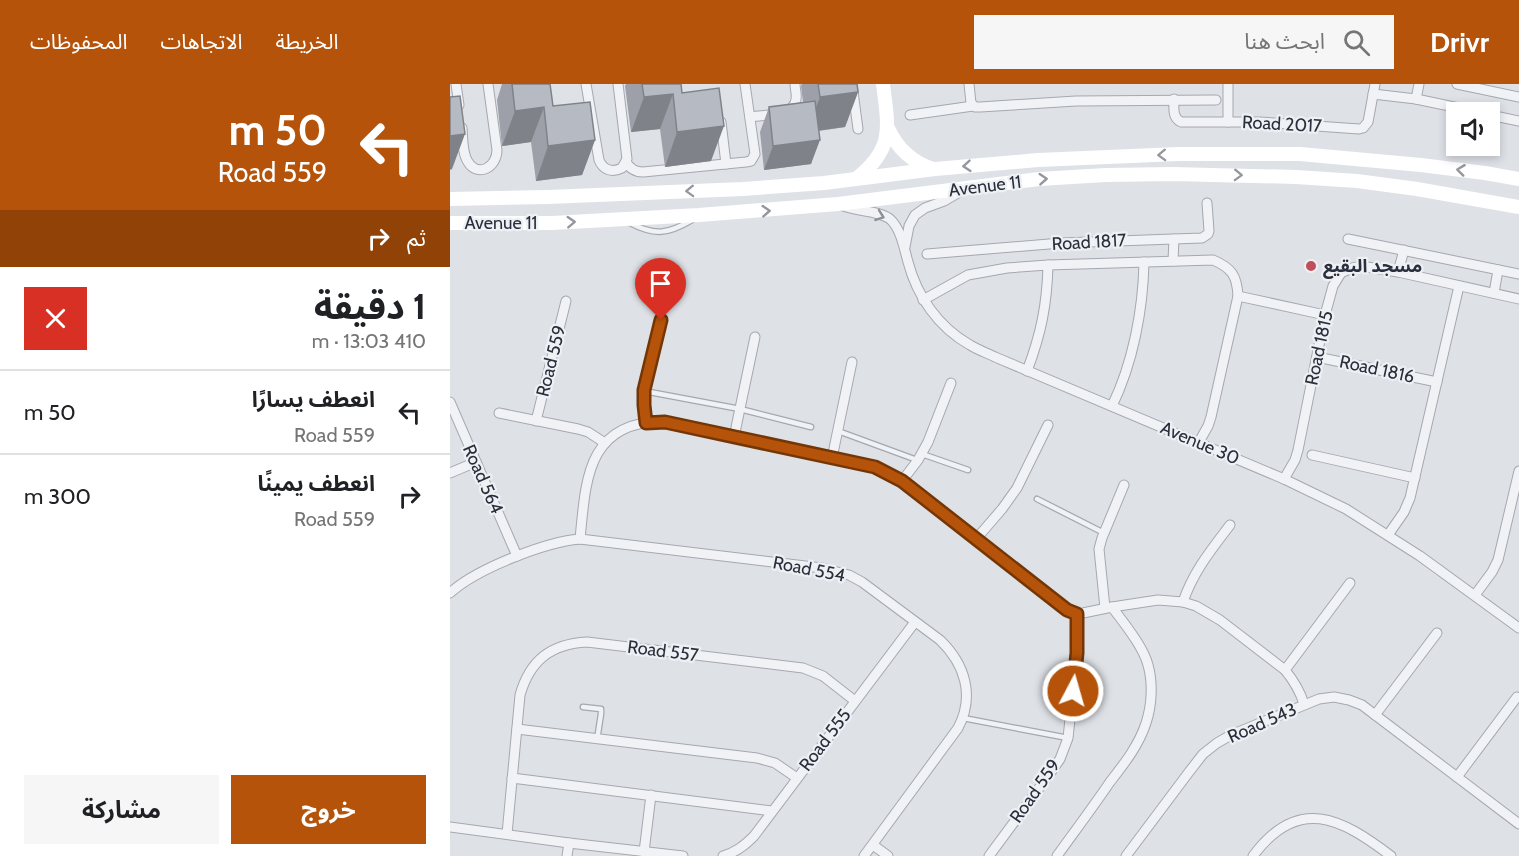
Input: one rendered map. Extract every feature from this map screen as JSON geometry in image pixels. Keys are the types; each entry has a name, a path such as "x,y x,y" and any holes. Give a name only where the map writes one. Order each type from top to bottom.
{"street":[{"path":"450,112 460,111 456,85 468,84"},
{"path":"461,122 467,160 477,169 490,167 497,156 497,150 488,84"},
{"path":"586,84 586,117 601,164 606,169 614,171 622,168 627,159 618,84"},
{"path":"626,162 631,169 639,172 749,162 754,156 745,84"},
{"path":"750,117 785,112 792,108 796,99 795,84"},
{"path":"852,84 858,129"},
{"path":"857,178 876,160 884,145 888,128 883,84"},
{"path":"970,84 972,102"},
{"path":"1228,84 1228,122"},
{"path":"1416,99 1419,84"},
{"path":"1457,84 1519,97"},
{"path":"1374,89 1446,105"},
{"name":"Road 2017","path":"1174,99 1174,115 1176,120 1181,122 1292,123 1359,129 1368,122 1374,89"},
{"path":"910,115 972,102 980,107 1076,101 1216,100"},
{"path":"719,108 726,164"},
{"path":"1500,117 1519,121"},
{"path":"888,128 896,143 908,156 935,169"},
{"name":"Avenue 11","path":"450,199 714,190 824,183 935,169 1038,160 1178,154 1300,154 1421,165 1519,178"},
{"name":"Avenue 11","path":"450,223 552,223 699,215 838,204 1039,179 1106,175 1235,175 1357,182 1417,189 1519,207"},
{"path":"905,249 909,226 915,216 925,208 966,189"},
{"name":"Road 1817","path":"927,254 1117,240 1202,238 1208,234 1208,203"},
{"name":"Avenue 30","path":"838,204 889,218 897,227 914,281 923,300 951,332 969,345 1199,442 1346,509 1420,556 1519,628"},
{"path":"1173,239 1173,261"},
{"path":"1348,239 1519,274"},
{"path":"1004,247 1007,268"},
{"path":"1398,272 1404,250"},
{"name":"Road 1817","path":"923,300 968,275 1007,268 1213,260 1224,265 1233,273 1238,284 1238,296"},
{"name":"Road 1817","path":"1112,406 1130,359 1140,304 1144,262"},
{"name":"Road 1817","path":"1027,371 1043,319 1048,265"},
{"name":"Road 1815","path":"1284,479 1298,450 1325,315 1333,286 1341,273 1361,266 1519,299"},
{"path":"1494,293 1498,270"},
{"name":"Road 1816","path":"1388,536 1408,506 1459,286"},
{"path":"1199,442 1211,417 1238,296 1325,315"},
{"name":"Road 559","path":"536,420 566,301"},
{"path":"646,423 644,390 661,320"},
{"path":"734,437 755,337"},
{"name":"Road 1816","path":"1317,357 1437,382"},
{"path":"832,458 852,362"},
{"path":"902,481 920,457 934,430 951,383"},
{"name":"Road 564","path":"450,402 517,556"},
{"name":"Road 559","path":"499,413 588,432 605,443"},
{"path":"580,539 585,486 596,457 605,443 620,432 646,423 665,422 875,467 902,481 1067,610 1077,614 1158,600 1183,602 1215,616 1285,670 1294,680 1304,704"},
{"path":"977,538 1017,488 1048,425"},
{"path":"1312,455 1415,478"},
{"path":"450,473 476,462"},
{"path":"1475,595 1498,560 1519,471"},
{"path":"1057,856 1138,742 1146,723 1150,704 1151,683 1148,663 1136,641 1108,607 1099,549 1124,485"},
{"path":"1183,602 1196,571 1230,525"},
{"name":"Road 554","path":"450,593 471,578 517,556 557,543 580,539 836,570 862,582 945,645 958,661 964,675 966,690 963,718 951,738 864,856"},
{"path":"1285,670 1350,583"},
{"name":"Road 559","path":"989,856 1060,759 1068,738 1077,653 1077,614"},
{"name":"Road 555","path":"729,855 744,846 754,836 915,622"},
{"path":"1375,715 1437,633"},
{"name":"Road 557","path":"507,834 520,695 530,670 549,652 561,646 574,642 599,643 803,668 823,676 855,701"},
{"name":"Road 543","path":"1126,856 1203,754 1217,743 1304,704 1334,697 1362,705 1519,824"},
{"path":"1456,777 1518,697"},
{"path":"517,729 757,758 775,764 797,778"},
{"path":"512,778 772,811"},
{"path":"644,852 651,795"},
{"path":"1253,856 1270,835 1284,826 1300,820 1317,819 1333,821 1349,827 1365,837 1379,853 1391,856"},
{"path":"450,826 661,855 683,856"},
{"path":"567,856 569,843"},
{"path":"873,845 888,856"}],"lane":[{"path":"644,390 740,409 811,427"},
{"path":"838,431 968,470"},
{"path":"1037,499 1104,533"},
{"path":"582,707 601,709 597,740"},
{"path":"963,718 1068,738"}],"building":[{"path":"512,84 550,84 553,106 590,102 595,140 548,146 544,107 515,111"},
{"path":"642,84 681,84 682,93 719,88 724,126 677,132 673,94 644,97"},
{"path":"818,84 857,84 858,92 820,97"},
{"path":"460,96 465,134 450,136 450,97"},
{"path":"815,101 820,140 773,146 769,107"}],"place":[{"name":"مسجد البقيع","path":"1311,266"}],"route":[{"path":"661,320 645,383 646,423 665,422 875,467 902,481 1067,610 1077,614 1077,653 1073,691"}]}
